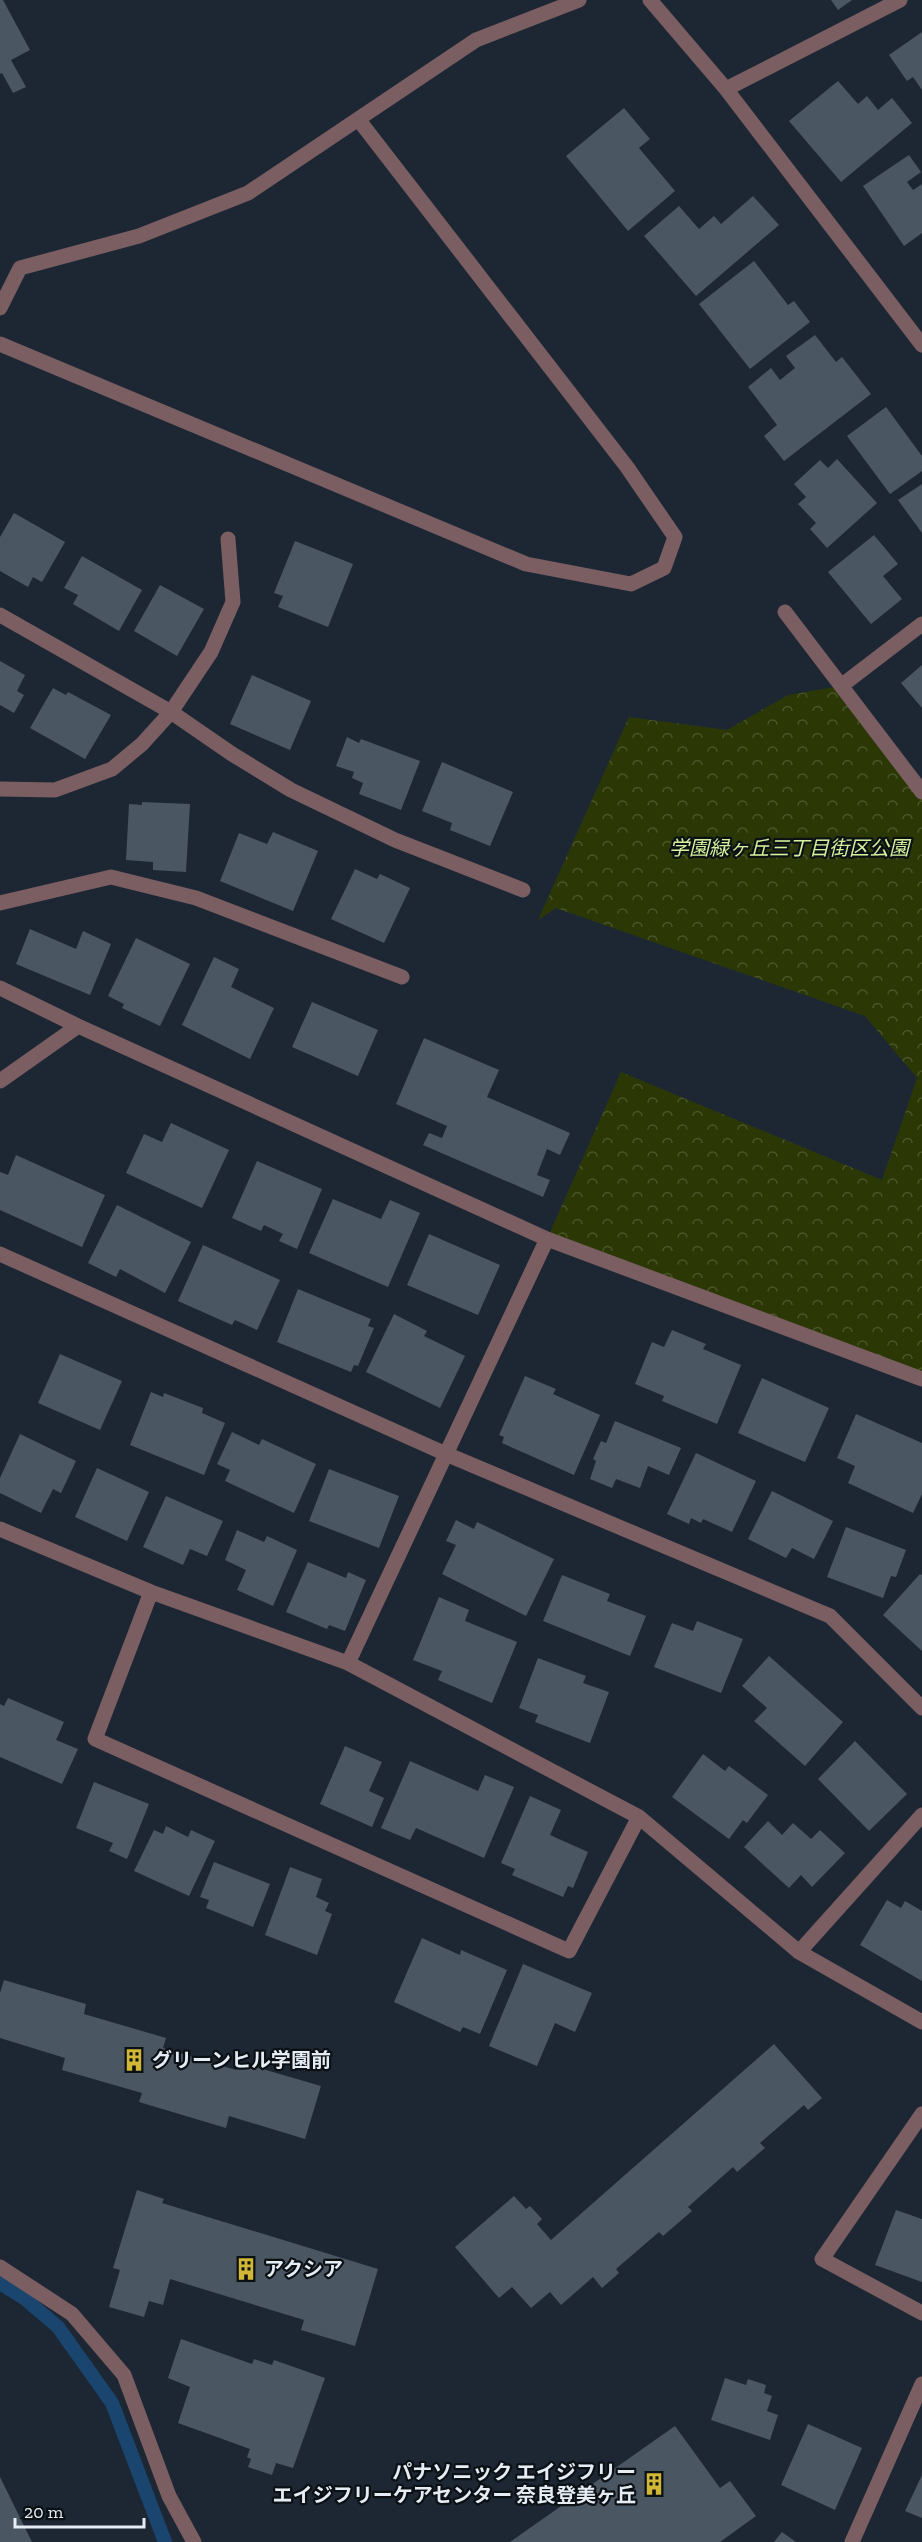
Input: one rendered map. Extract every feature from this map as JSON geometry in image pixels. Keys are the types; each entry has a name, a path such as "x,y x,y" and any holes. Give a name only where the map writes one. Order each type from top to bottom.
{"street":[{"path":"0,308 20,268 139,236 248,194 476,40 579,0"},
{"path":"650,0 726,89 922,345"},
{"path":"726,89 900,0"},
{"path":"0,344 526,564 631,584 664,568 675,537 669,528 627,467 358,119"},
{"path":"0,789 55,790 112,769 142,744 171,712 211,652 233,602 228,539"},
{"path":"785,612 922,792"},
{"path":"0,615 171,712 232,754 291,790 395,840 523,890"},
{"path":"841,686 922,624"},
{"path":"0,903 111,877 196,898 402,977"},
{"path":"0,988 78,1026 547,1239 922,1379"},
{"path":"0,1081 78,1026"},
{"path":"348,1663 547,1239"},
{"path":"0,1254 446,1454 830,1616 922,1708"},
{"path":"0,1529 151,1592 348,1663 639,1817 799,1952 922,2022"},
{"path":"151,1592 96,1739 569,1951 639,1817"},
{"path":"799,1952 922,1815"},
{"path":"922,2114 822,2259 922,2313"},
{"path":"0,2267 72,2314 124,2374 169,2496 194,2542"},
{"path":"852,2542 922,2384"}],"green space":[{"name":"学園緑ヶ丘三丁目街区公園","path":"841,686 922,792 922,1379 547,1239 621,1072 882,1180 917,1078 865,1016 556,908 538,920 629,717 727,730 788,695"}],"building":[{"path":"0,0 3,0 30,50 11,60 26,87 13,93 2,73 0,74"},
{"path":"831,0 852,0 838,10"},
{"path":"922,32 922,90 913,77 907,81 889,55"},
{"path":"838,81 858,104 867,96 878,110 892,98 912,123 841,182 789,121"},
{"path":"624,108 650,139 639,148 675,191 628,231 566,156"},
{"path":"909,155 921,172 907,182 913,190 922,184 922,233 904,246 863,186"},
{"path":"753,196 779,225 696,296 644,236 679,206 699,229 714,216 721,224"},
{"path":"754,261 788,305 794,301 810,322 750,369 699,304"},
{"path":"815,335 836,362 842,357 871,394 784,461 764,436 777,425 748,387 771,368 780,380 795,368 786,356"},
{"path":"886,407 922,456 922,471 890,494 847,436"},
{"path":"837,459 877,503 827,548 810,529 816,523 798,504 806,497 794,484 820,460 828,468"},
{"path":"922,484 922,533 898,500"},
{"path":"14,513 65,542 42,582 33,577 28,587 0,571 0,537"},
{"path":"874,535 898,564 883,576 902,599 871,624 828,572"},
{"path":"295,541 353,564 328,627 278,607 283,596 274,593"},
{"path":"82,556 142,590 119,631 73,604 78,595 64,588"},
{"path":"160,585 204,609 177,656 134,631"},
{"path":"0,661 25,675 17,691 24,695 14,713 0,705"},
{"path":"922,665 922,708 901,683"},
{"path":"252,675 311,701 290,750 230,724"},
{"path":"53,688 66,695 68,692 111,715 85,759 30,728"},
{"path":"347,737 359,743 361,739 420,761 401,810 359,794 363,783 352,778 354,772 336,766"},
{"path":"442,762 513,792 490,846 450,830 452,823 422,811"},
{"path":"142,802 190,804 186,872 153,870 153,862 126,860 129,804 142,805"},
{"path":"273,832 318,851 293,911 220,881 239,833 267,844"},
{"path":"355,869 377,879 380,874 410,888 384,943 331,919"},
{"path":"30,929 76,949 83,931 111,944 90,995 16,964"},
{"path":"136,938 190,964 160,1026 122,1008 124,1004 108,996"},
{"path":"214,957 239,969 231,987 274,1008 250,1059 182,1025"},
{"path":"312,1002 378,1030 358,1076 292,1047"},
{"path":"424,1038 499,1070 487,1097 570,1133 560,1155 547,1149 537,1175 550,1180 543,1197 423,1145 429,1133 442,1138 447,1126 396,1104"},
{"path":"171,1123 229,1150 202,1208 126,1173 144,1134 162,1142"},
{"path":"16,1155 105,1195 82,1247 0,1210 0,1172 8,1175"},
{"path":"257,1161 322,1189 297,1249 279,1241 283,1234 264,1225 261,1231 232,1218"},
{"path":"333,1199 381,1219 390,1200 420,1213 388,1287 309,1253"},
{"path":"117,1205 191,1242 165,1293 120,1269 116,1277 88,1263"},
{"path":"429,1234 500,1265 478,1315 407,1285"},
{"path":"203,1245 280,1280 257,1330 235,1320 232,1325 178,1301"},
{"path":"298,1289 371,1319 368,1326 374,1328 358,1366 354,1365 351,1372 277,1342"},
{"path":"394,1314 427,1331 424,1336 465,1356 440,1408 366,1372"},
{"path":"672,1330 706,1344 703,1349 741,1365 717,1424 662,1401 664,1396 635,1384 652,1342 664,1347"},
{"path":"60,1354 122,1381 100,1430 38,1403"},
{"path":"525,1376 556,1389 553,1394 600,1415 574,1475 502,1443 504,1437 499,1435"},
{"path":"762,1378 829,1408 805,1462 738,1433"},
{"path":"151,1392 163,1397 164,1393 203,1408 202,1413 225,1423 204,1475 130,1445"},
{"path":"856,1414 922,1443 922,1494 913,1513 848,1483 855,1466 837,1458"},
{"path":"615,1421 681,1448 669,1475 648,1466 640,1488 616,1479 612,1488 590,1479 596,1461 593,1459 601,1441 606,1443"},
{"path":"232,1432 259,1445 262,1439 316,1464 294,1513 225,1481 230,1470 217,1464"},
{"path":"20,1434 76,1461 61,1493 53,1489 41,1513 0,1493 0,1478"},
{"path":"696,1453 756,1481 732,1532 703,1519 701,1523 691,1518 689,1524 667,1514"},
{"path":"97,1468 149,1492 127,1541 75,1517"},
{"path":"329,1469 399,1496 379,1548 309,1521"},
{"path":"772,1491 833,1521 814,1559 792,1548 786,1558 748,1539"},
{"path":"166,1496 223,1521 207,1556 190,1549 183,1565 143,1547"},
{"path":"456,1520 474,1529 477,1522 554,1559 526,1616 442,1574 456,1545 446,1541"},
{"path":"846,1527 906,1550 896,1577 891,1576 883,1598 827,1577"},
{"path":"237,1530 264,1542 267,1536 297,1550 273,1606 237,1590 246,1570 225,1560"},
{"path":"308,1562 346,1578 348,1572 366,1580 345,1631 329,1625 327,1629 286,1612"},
{"path":"920,1574 922,1575 922,1651 883,1615"},
{"path":"562,1575 610,1594 607,1601 646,1616 630,1656 543,1621"},
{"path":"439,1597 469,1610 465,1621 517,1642 492,1703 438,1680 442,1671 413,1660"},
{"path":"697,1621 743,1639 721,1693 654,1667 672,1623 693,1631"},
{"path":"769,1656 843,1722 805,1766 754,1721 767,1708 742,1686"},
{"path":"538,1658 586,1676 583,1683 609,1692 590,1743 535,1722 538,1715 519,1708"},
{"path":"8,1698 64,1722 56,1740 78,1749 62,1784 0,1757 0,1704 4,1706"},
{"path":"855,1741 907,1794 869,1831 818,1779"},
{"path":"345,1746 382,1762 369,1791 384,1798 372,1827 320,1804"},
{"path":"703,1754 725,1771 729,1766 768,1795 747,1823 743,1820 729,1839 672,1797"},
{"path":"410,1761 478,1791 485,1775 514,1787 484,1858 416,1828 410,1840 381,1828"},
{"path":"94,1782 149,1804 127,1859 109,1851 113,1843 76,1828"},
{"path":"530,1796 561,1810 550,1835 588,1852 573,1888 568,1886 563,1897 512,1875 515,1869 501,1863"},
{"path":"768,1821 782,1835 793,1823 811,1839 820,1830 845,1853 812,1887 801,1875 789,1888 744,1847"},
{"path":"166,1826 188,1837 191,1830 215,1841 189,1896 134,1871 154,1830 163,1834"},
{"path":"214,1862 270,1884 253,1927 206,1908 209,1900 200,1897"},
{"path":"290,1867 322,1879 316,1897 329,1903 325,1911 332,1914 317,1955 265,1935"},
{"path":"887,1900 901,1908 905,1901 922,1911 922,1981 860,1945"},
{"path":"422,1938 460,1955 461,1950 507,1970 480,2034 463,2027 460,2032 394,2002"},
{"path":"523,1964 592,1993 575,2032 555,2023 537,2066 489,2046"},
{"name":"グリーンヒル学園前","path":"4,1980 86,2004 84,2014 166,2038 163,2048 236,2070 239,2062 321,2086 305,2139 229,2116 226,2128 139,2102 142,2093 62,2070 65,2058 0,2038 0,1993"},
{"path":"774,2044 822,2098 808,2110 804,2105 760,2143 765,2148 737,2172 733,2167 688,2207 692,2211 663,2236 659,2232 616,2269 619,2273 602,2288 593,2277 561,2305 550,2292 531,2308 512,2287 499,2298 455,2247 514,2196 526,2209 530,2206 542,2219 537,2224 551,2240"},
{"name":"アクシア","path":"137,2190 164,2199 162,2203 378,2269 355,2346 301,2330 304,2320 170,2279 163,2305 149,2301 144,2317 109,2307 120,2270 113,2268"},
{"path":"896,2210 922,2219 922,2282 875,2265"},
{"path":"181,2339 252,2364 254,2359 272,2365 274,2360 325,2378 293,2468 276,2463 272,2475 248,2467 251,2459 247,2457 250,2449 178,2423 190,2387 168,2378"},
{"path":"725,2378 746,2385 748,2379 766,2385 764,2393 772,2396 767,2411 778,2415 770,2440 711,2420"},
{"path":"808,2424 862,2448 835,2510 781,2485"},
{"name":"パナソニック エイジフリー エイジフリーケアセンター 奈良登美ヶ丘","path":"675,2426 720,2488 730,2481 756,2516 720,2542 510,2542"},
{"path":"922,2475 922,2518 905,2511"},
{"path":"0,2477 32,2542 0,2542"},
{"path":"782,2532 796,2542 774,2542"}],"waterway":[{"path":"0,2283 24,2298 58,2327 112,2403 165,2542"}],"place":[{"name":"グリーンヒル学園前","path":"134,2060"},
{"name":"アクシア","path":"246,2269"},
{"name":"パナソニック エイジフリー エイジフリーケアセンター 奈良登美ヶ丘","path":"654,2484"}]}
